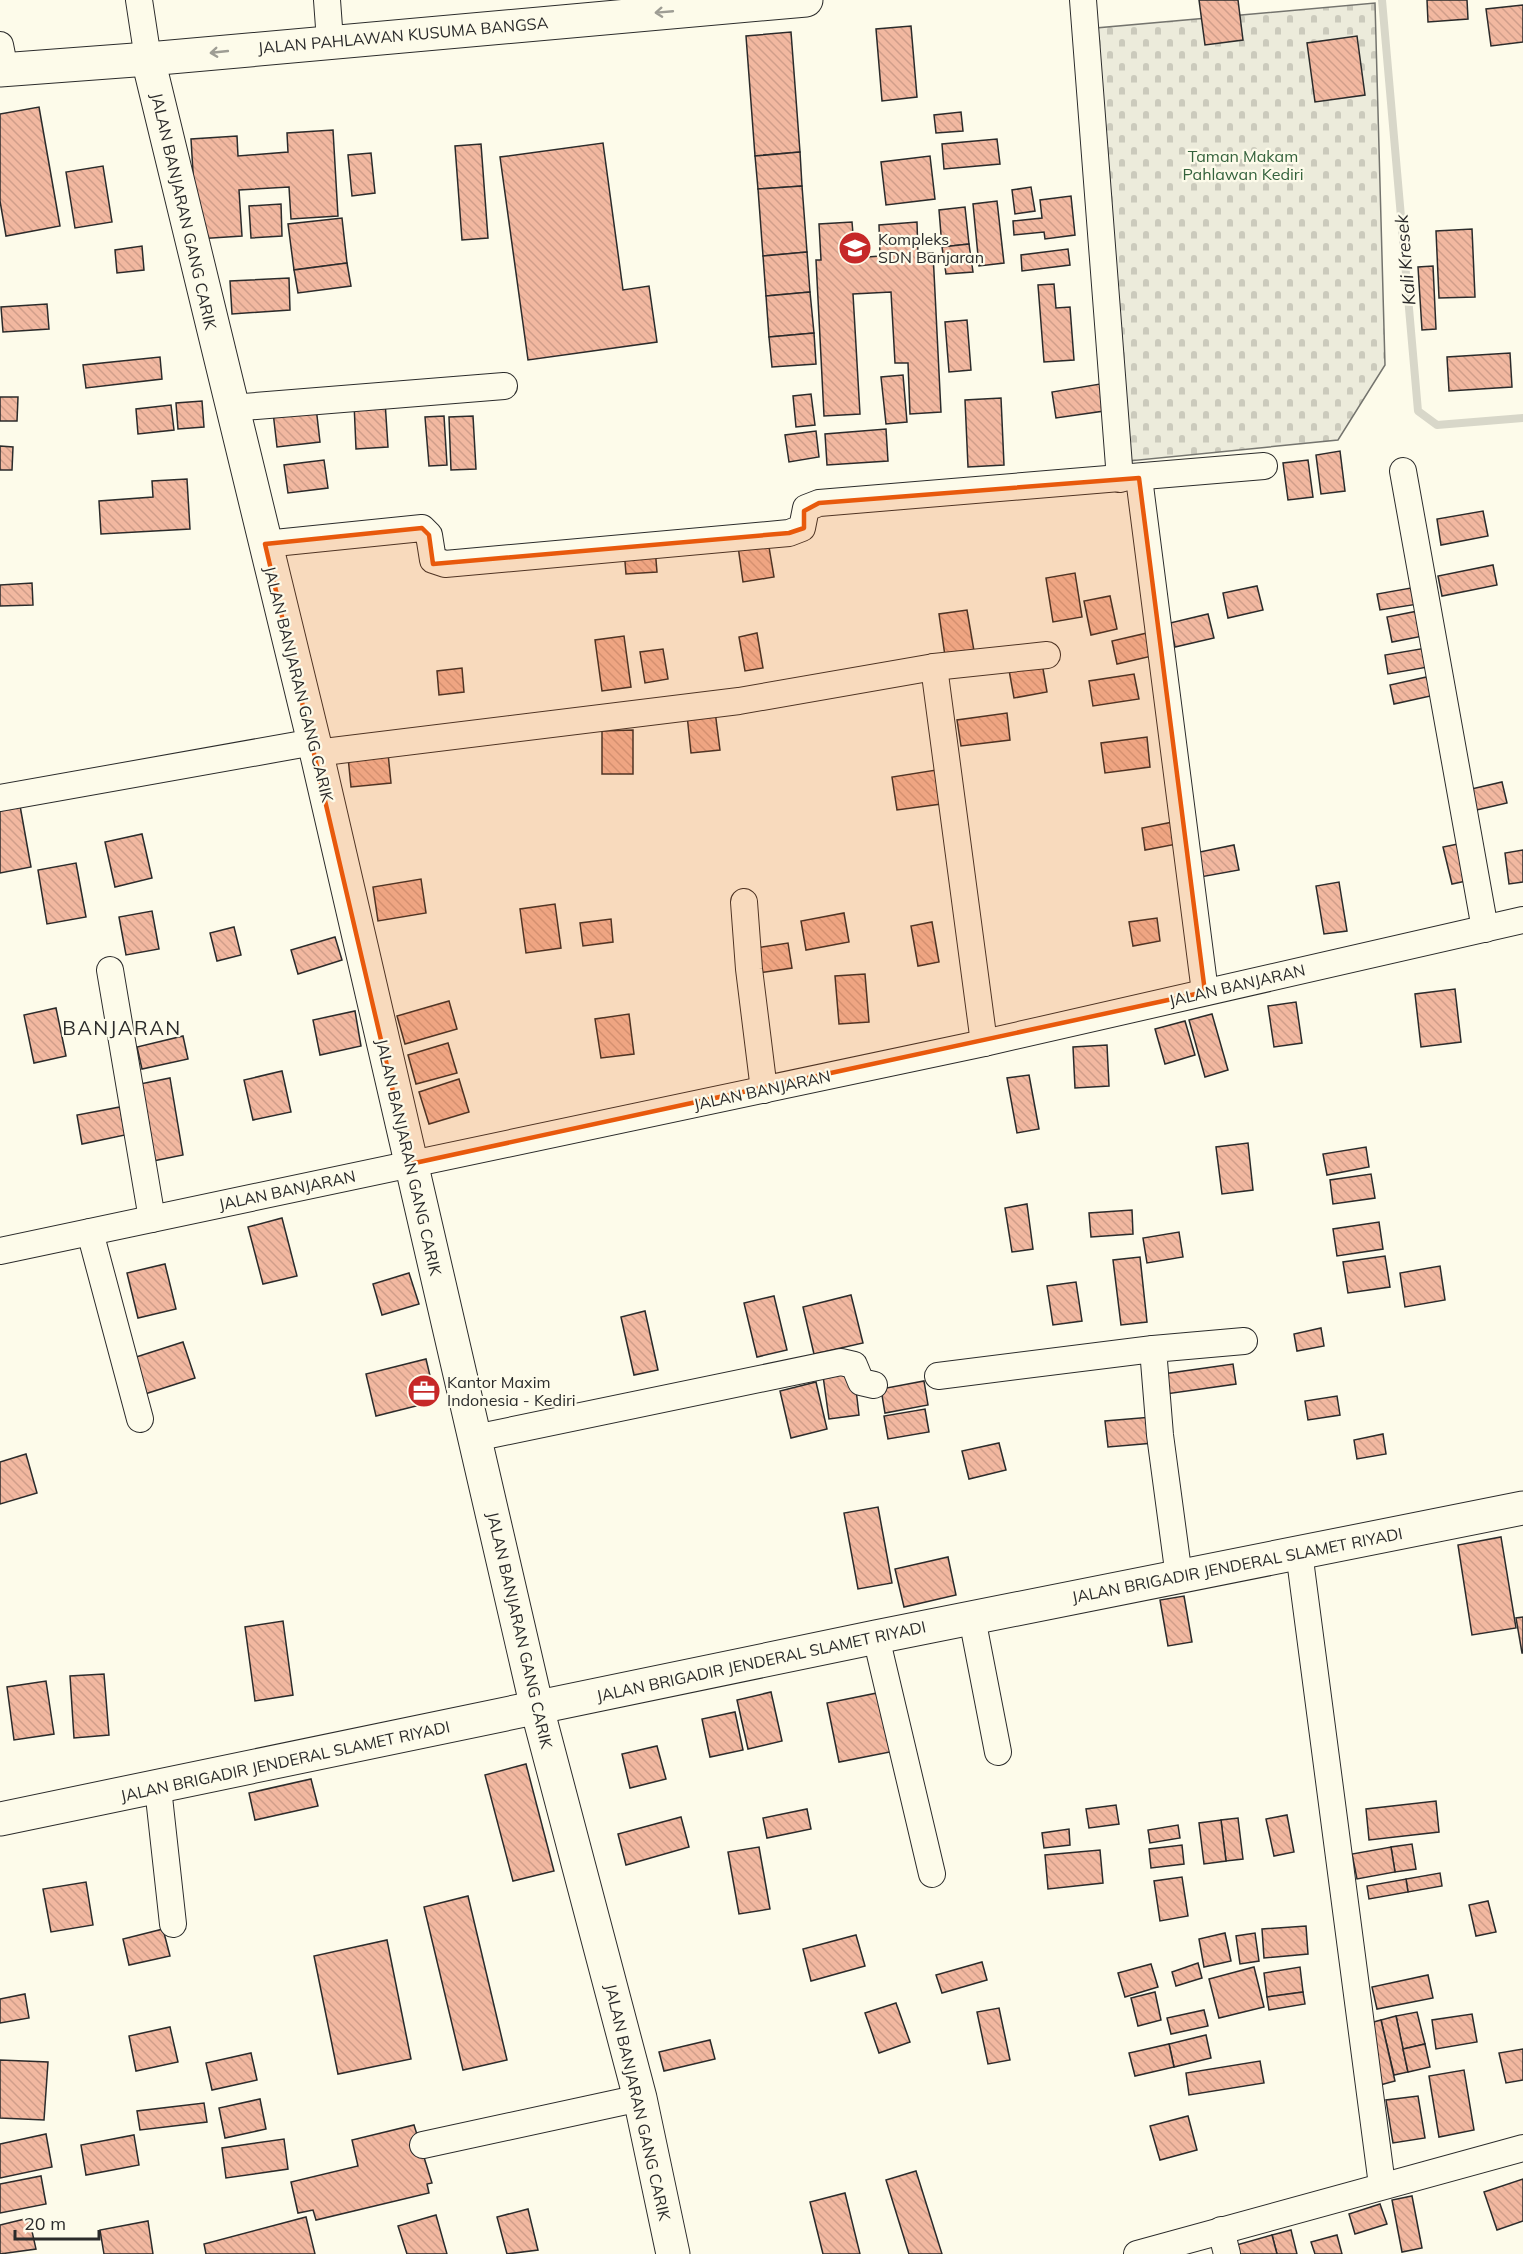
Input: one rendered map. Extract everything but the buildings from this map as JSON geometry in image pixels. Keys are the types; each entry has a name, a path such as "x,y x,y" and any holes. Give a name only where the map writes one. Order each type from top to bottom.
{"street":[{"path":"139,0 148,59"},
{"path":"327,0 330,41"},
{"name":"JALAN PAHLAWAN KUSUMA BANGSA","path":"2,61 148,59 806,0"},
{"path":"1083,0 1130,478 1205,992"},
{"name":"JALAN BANJARAN GANG CARIK","path":"148,59 315,748 537,1708 640,2098 673,2254"},
{"path":"231,408 504,386"},
{"path":"265,544 422,528 429,535 433,560 445,564 789,533 802,528 806,508 819,503 1264,466"},
{"path":"1403,471 1485,929"},
{"path":"0,798 315,748 739,701 934,667 1047,655"},
{"path":"934,667 984,1043"},
{"path":"744,902 749,969 764,1090"},
{"name":"JALAN BANJARAN","path":"0,1251 984,1043 1523,920"},
{"path":"110,970 152,1219"},
{"path":"90,1232 140,1419"},
{"path":"938,1376 1153,1349 1244,1341"},
{"path":"1153,1349 1160,1435 1179,1576"},
{"path":"475,1438 841,1362 854,1365 861,1382 874,1385"},
{"name":"JALAN BRIGADIR JENDERAL SLAMET RIYADI","path":"0,1819 876,1637 1523,1508"},
{"path":"1299,1552 1382,2185"},
{"path":"972,1618 998,1752"},
{"path":"876,1637 932,1874"},
{"path":"158,1788 173,1924"},
{"path":"423,2145 640,2098"},
{"path":"1137,2254 1224,2242 1382,2185 1523,2148"}],"highlighted area":[{"path":"1139,478 1205,992 410,1164 265,544 422,528 429,535 433,564 789,533 804,528 804,511 819,503"}],"green space":[{"name":"Taman Makam Pahlawan Kediri","path":"1375,3 1385,365 1338,440 1129,461 1096,28"}],"waterway":[{"name":"Kali Kresek","path":"1382,0 1418,411 1437,425 1523,418"}],"place":[{"name":"Kompleks SDN Banjaran","path":"855,248"},
{"name":"Kantor Maxim Indonesia - Kediri","path":"424,1391"}],"district":[{"name":"BANJARAN","path":"122,1027"}]}
